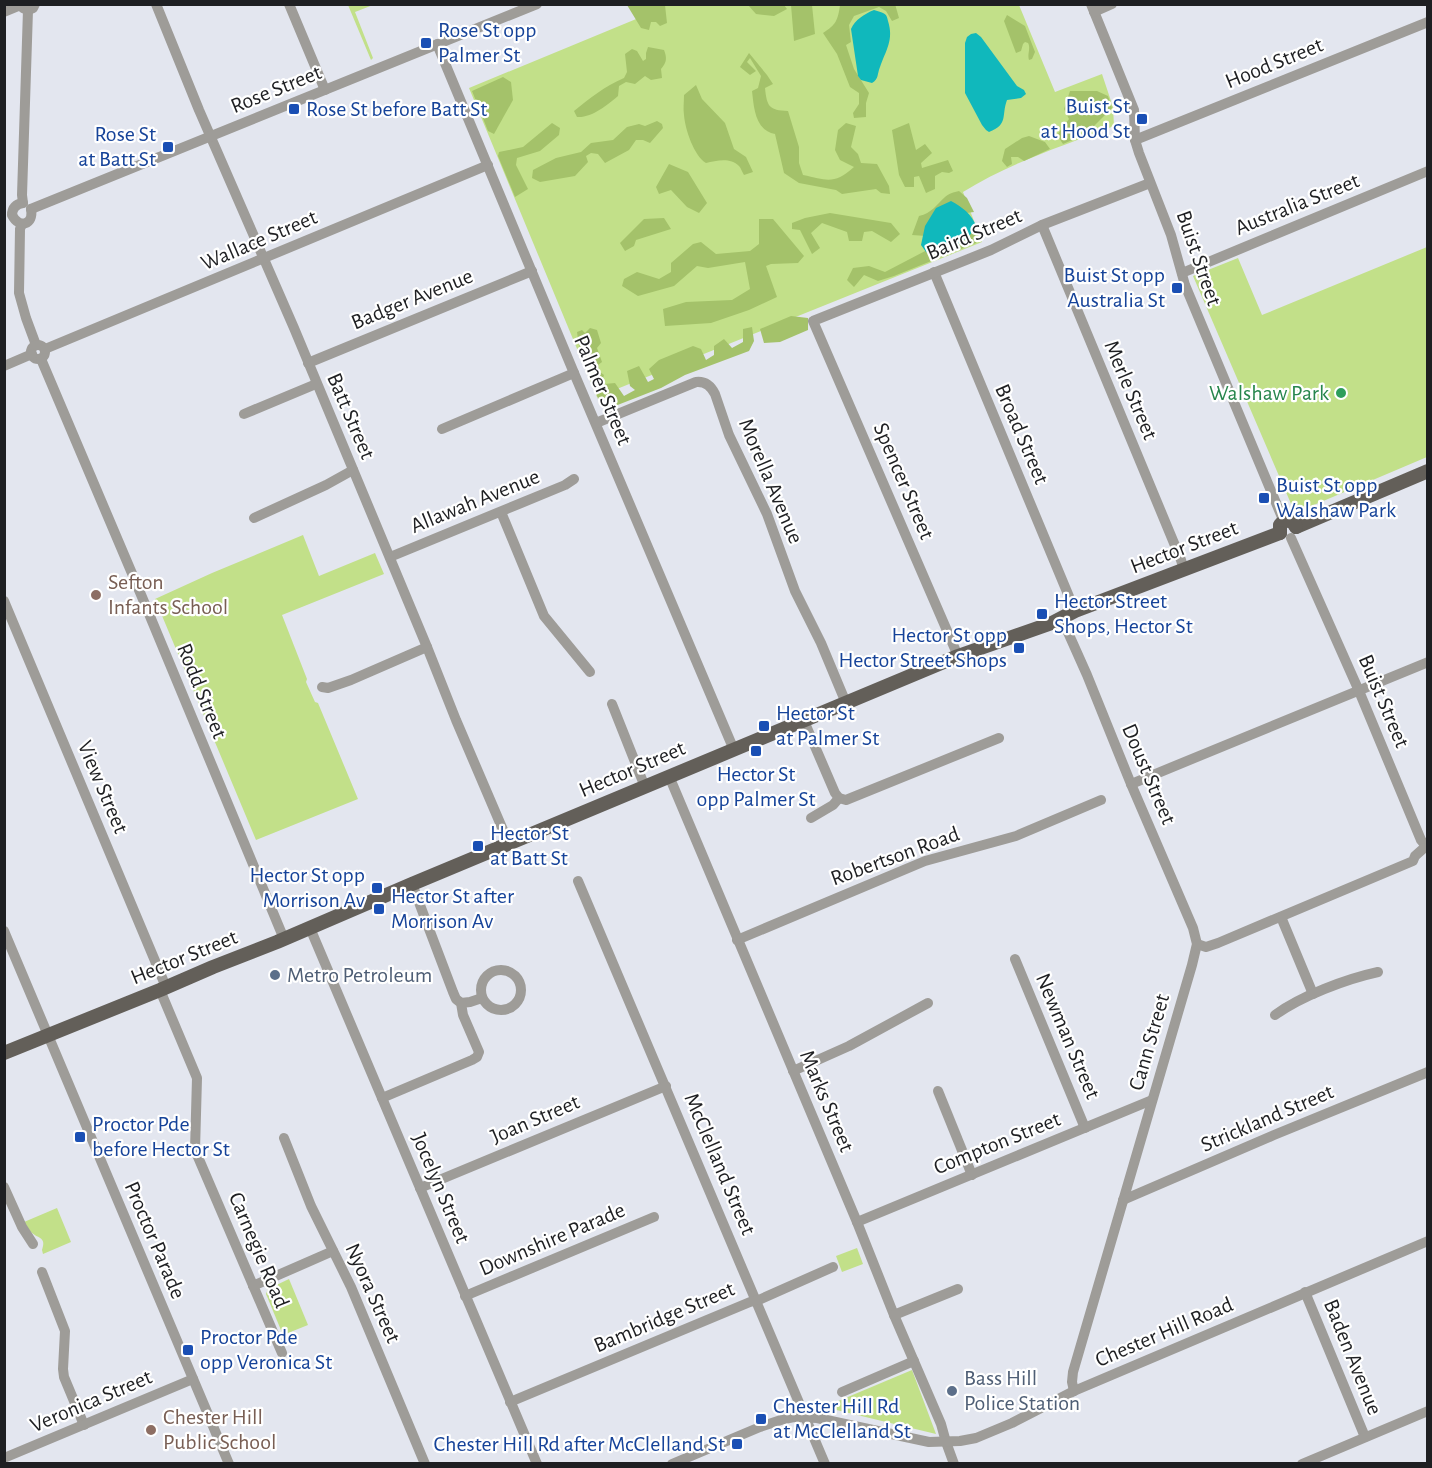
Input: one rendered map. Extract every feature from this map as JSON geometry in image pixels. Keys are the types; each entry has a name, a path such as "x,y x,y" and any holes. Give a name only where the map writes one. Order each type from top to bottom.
{"main road":[{"name":"Hector Street","path":"4,1053 284,939 958,656 1062,619 1075,611 1288,530 1428,471"}],"street":[{"name":"Batt Street","path":"156,4 428,647 508,844"},
{"path":"289,4 325,90"},
{"name":"Rose Street","path":"27,206 211,137 537,4"},
{"path":"1092,8 1113,4"},
{"path":"4,12 26,6 22,195 32,213 30,219 25,223 13,220 12,212 15,206 27,206"},
{"name":"Buist Street","path":"1092,8 1134,110 1138,153 1171,235 1193,303 1426,849"},
{"name":"Hood Street","path":"1136,140 1428,22"},
{"name":"Palmer Street","path":"437,44 734,750"},
{"name":"Wallace Street","path":"4,366 488,165"},
{"name":"Australia Street","path":"1182,273 1428,171"},
{"name":"Baird Street","path":"813,321 991,250 1042,225 1150,183"},
{"name":"Rodd Street","path":"13,220 20,229 19,292 21,304 38,352 284,939"},
{"name":"Merle Street","path":"1042,225 1184,570"},
{"name":"Badger Avenue","path":"308,363 532,271"},
{"name":"Broad Street","path":"934,272 1075,611"},
{"name":"Spencer Street","path":"813,321 958,656"},
{"path":"442,429 574,373"},
{"name":"Morella Avenue","path":"596,423 696,382 704,383 713,390 731,441 767,514 795,591 821,643 846,703"},
{"path":"244,414 316,384"},
{"path":"255,518 353,471"},
{"name":"Allawah Avenue","path":"390,557 565,485 574,479"},
{"path":"501,512 544,616 590,672"},
{"name":"View Street","path":"4,601 163,989"},
{"name":"Doust Street","path":"1062,619 1193,928 1197,944"},
{"path":"322,687 328,688 351,680 428,647"},
{"path":"1131,784 1428,662"},
{"path":"612,704 645,787"},
{"path":"804,721 835,793 843,800 999,738"},
{"name":"Marks Street","path":"669,776 941,1424 954,1464"},
{"path":"811,818 839,798"},
{"name":"Robertson Road","path":"738,940 925,861 1016,836 1101,800"},
{"path":"1197,944 1206,946 1218,943 1281,917 1413,861 1415,856 1426,849"},
{"name":"McClelland Street","path":"578,880 825,1464"},
{"path":"382,1098 478,1055 463,1015 461,1003 453,992 412,884"},
{"path":"1281,917 1313,994"},
{"name":"Jocelyn Street","path":"310,928 537,1464"},
{"name":"Proctor Parade","path":"4,932 229,1464"},
{"name":"Cann Street","path":"1074,1391 1073,1372 1197,944"},
{"name":"Newman Street","path":"1015,958 1085,1128"},
{"path":"1275,1015 1289,1005 1313,994 1360,975 1378,972"},
{"name":"Carnegie Road","path":"163,989 198,1078 195,1150 282,1353"},
{"path":"461,1003 482,998"},
{"path":"794,1071 849,1046 928,1003"},
{"name":"Strickland Street","path":"1123,1200 1428,1072"},
{"name":"Joan Street","path":"420,1188 666,1086"},
{"path":"938,1091 972,1175"},
{"name":"Compton Street","path":"857,1222 1152,1100"},
{"name":"Nyora Street","path":"284,1138 311,1206 351,1287 425,1464"},
{"path":"4,1187 22,1227 33,1244"},
{"name":"Downshire Parade","path":"465,1296 654,1217"},
{"name":"Chester Hill Road","path":"672,1464 773,1422 806,1417 918,1440 946,1442 976,1438 993,1432 1074,1391 1428,1240"},
{"path":"253,1286 333,1251"},
{"name":"Bambridge Street","path":"510,1402 833,1267"},
{"path":"42,1272 65,1331 64,1377 84,1425"},
{"path":"894,1315 958,1289"},
{"name":"Baden Avenue","path":"1305,1292 1365,1437"},
{"path":"842,1392 914,1361"},
{"name":"Veronica Street","path":"4,1458 193,1379"},
{"path":"1302,1464 1428,1411"}],"green space":[{"path":"895,4 899,18 892,21 886,11 879,7 854,16 849,25 851,42 846,45 854,69 869,93 866,117 854,118 853,113 859,104 859,93 850,87 837,54 823,33 836,22 840,5"},
{"path":"348,5 373,5 355,12 373,58 371,60"},
{"path":"627,5 665,5 667,23 660,26 656,22 651,22 649,30 641,28"},
{"path":"636,5 1019,5 1055,92 1102,74 1113,107 1114,126 999,172 963,192 982,242 597,397 469,88 641,17"},
{"path":"748,5 784,5 787,9 774,16 756,14"},
{"path":"791,5 812,5 815,34 794,41"},
{"path":"1007,15 1025,26 1035,52 1032,59 1029,60 1028,43 1025,42 1021,51 1016,53 1004,21"},
{"path":"648,47 664,50 666,60 661,69 662,78 651,80 645,76 635,84 626,82 619,86 618,96 604,107 594,113 577,117 574,111 604,89 624,78 627,72 625,54 632,49 637,51 643,61 646,59"},
{"path":"749,53 773,84 765,88 770,106 777,110 788,111 799,147 799,163 803,175 830,180 841,177 854,167 840,160 835,150 838,130 846,123 856,126 851,147 858,154 861,163 877,164 889,186 890,194 881,193 876,189 842,194 836,190 799,183 784,173 775,134 763,128 755,111 752,91 758,88 761,76 750,58 747,62 756,71 750,75 740,67"},
{"path":"503,77 511,82 513,100 494,134 488,131 472,91"},
{"path":"696,85 702,99 725,123 734,149 746,157 753,172 744,175 739,166 731,161 706,163 698,155 688,134 684,110 684,95"},
{"path":"1070,91 1097,91 1108,96 1112,108 1092,128 1081,131 1077,138 1063,144 1057,135 1069,119 1064,109"},
{"path":"657,121 662,124 663,128 650,143 636,140 629,150 605,163 598,154 591,153 586,156 588,162 575,176 540,182 532,178 533,170 556,158 581,152 591,143 613,140 627,127 639,124 645,126"},
{"path":"552,123 560,128 559,135 540,151 517,158 516,165 528,189 515,197 498,156 499,152 523,147"},
{"path":"909,123 916,150 925,144 932,153 921,163 922,168 948,160 953,171 942,172 935,176 935,189 926,193 919,176 914,177 914,187 905,187 899,175 892,130"},
{"path":"1029,136 1045,142 1050,149 1024,161 1018,157 1011,157 1012,164 1007,167 1002,161 1005,149"},
{"path":"669,164 688,172 707,203 699,213 687,207 671,190 659,194 656,187"},
{"path":"959,191 967,198 974,212 959,214 926,236 912,235 919,216 931,211 948,195"},
{"path":"830,213 891,223 900,234 891,242 872,231 864,232 862,241 849,241 847,232 822,223 811,233 820,248 812,254 800,230 792,229 792,223"},
{"path":"664,218 671,229 636,240 634,246 625,251 620,243 644,219"},
{"path":"759,219 773,219 804,256 798,263 766,266 777,297 749,310 711,323 665,326 663,309 686,302 732,300 750,289 745,262 708,268 697,266 674,286 638,296 622,286 624,279 637,272 659,279 671,272 671,263 693,244 701,242 716,254 750,251 759,244"},
{"path":"972,229 977,233 976,243 878,281 864,275 854,287 847,280 853,268 869,266 885,272"},
{"path":"1427,247 1427,457 1295,513 1193,276 1238,258 1262,315"},
{"path":"791,316 808,318 808,330 780,342 764,343 760,329"},
{"path":"752,327 754,341 749,351 685,375 661,388 615,406 609,397 598,399 594,385 615,383 624,396 635,390 630,386 627,371 639,366 648,382 654,379 649,369 659,360 693,346 701,349 706,360 714,355 714,346 724,339 732,348 743,342 743,329"},
{"path":"590,328 597,330 601,343 597,348 602,362 598,365 600,372 604,375 603,378 594,374 580,353 577,332 582,330 585,333"},
{"path":"303,535 319,576 375,553 384,574 282,615 307,679 306,682 315,702 318,703 358,799 256,840 155,599"},
{"path":"57,1208 71,1242 43,1254 42,1240 30,1231 24,1222"},
{"path":"857,1248 863,1264 842,1272 836,1256"},
{"path":"289,1279 308,1325 283,1335 266,1294 268,1289"},
{"path":"912,1370 936,1434 824,1407"}],"water":[{"path":"874,10 886,15 890,34 877,78 872,83 861,80 858,76 851,29 860,18"},
{"path":"976,33 1017,86 1026,94 1021,98 1007,100 1002,123 989,132 982,125 965,93 965,43 967,37"},
{"path":"951,201 966,211 976,226 963,241 932,255 926,252 921,245 925,226 936,208"}],"place":[{"name":"Rose St opp Palmer St","path":"426,43"},
{"name":"Rose St before Batt St","path":"294,109"},
{"name":"Buist St at Hood St","path":"1142,119"},
{"name":"Rose St at Batt St","path":"168,147"},
{"name":"Buist St opp Australia St","path":"1177,288"},
{"name":"Walshaw Park","path":"1341,393"},
{"name":"Buist St opp Walshaw Park","path":"1264,498"},
{"name":"Sefton Infants School","path":"96,595"},
{"name":"Hector Street Shops, Hector St","path":"1042,614"},
{"name":"Hector St opp Hector Street Shops","path":"1019,648"},
{"name":"Hector St at Palmer St","path":"764,726"},
{"name":"Hector St opp Palmer St","path":"756,751"},
{"name":"Hector St at Batt St","path":"478,846"},
{"name":"Hector St opp Morrison Av","path":"377,888"},
{"name":"Hector St after Morrison Av","path":"379,909"},
{"name":"Metro Petroleum","path":"275,975"},
{"name":"Proctor Pde before Hector St","path":"80,1137"},
{"name":"Proctor Pde opp Veronica St","path":"188,1350"},
{"name":"Bass Hill Police Station","path":"952,1391"},
{"name":"Chester Hill Rd at McClelland St","path":"761,1419"},
{"name":"Chester Hill Public School","path":"151,1430"},
{"name":"Chester Hill Rd after McClelland St","path":"737,1444"}]}
